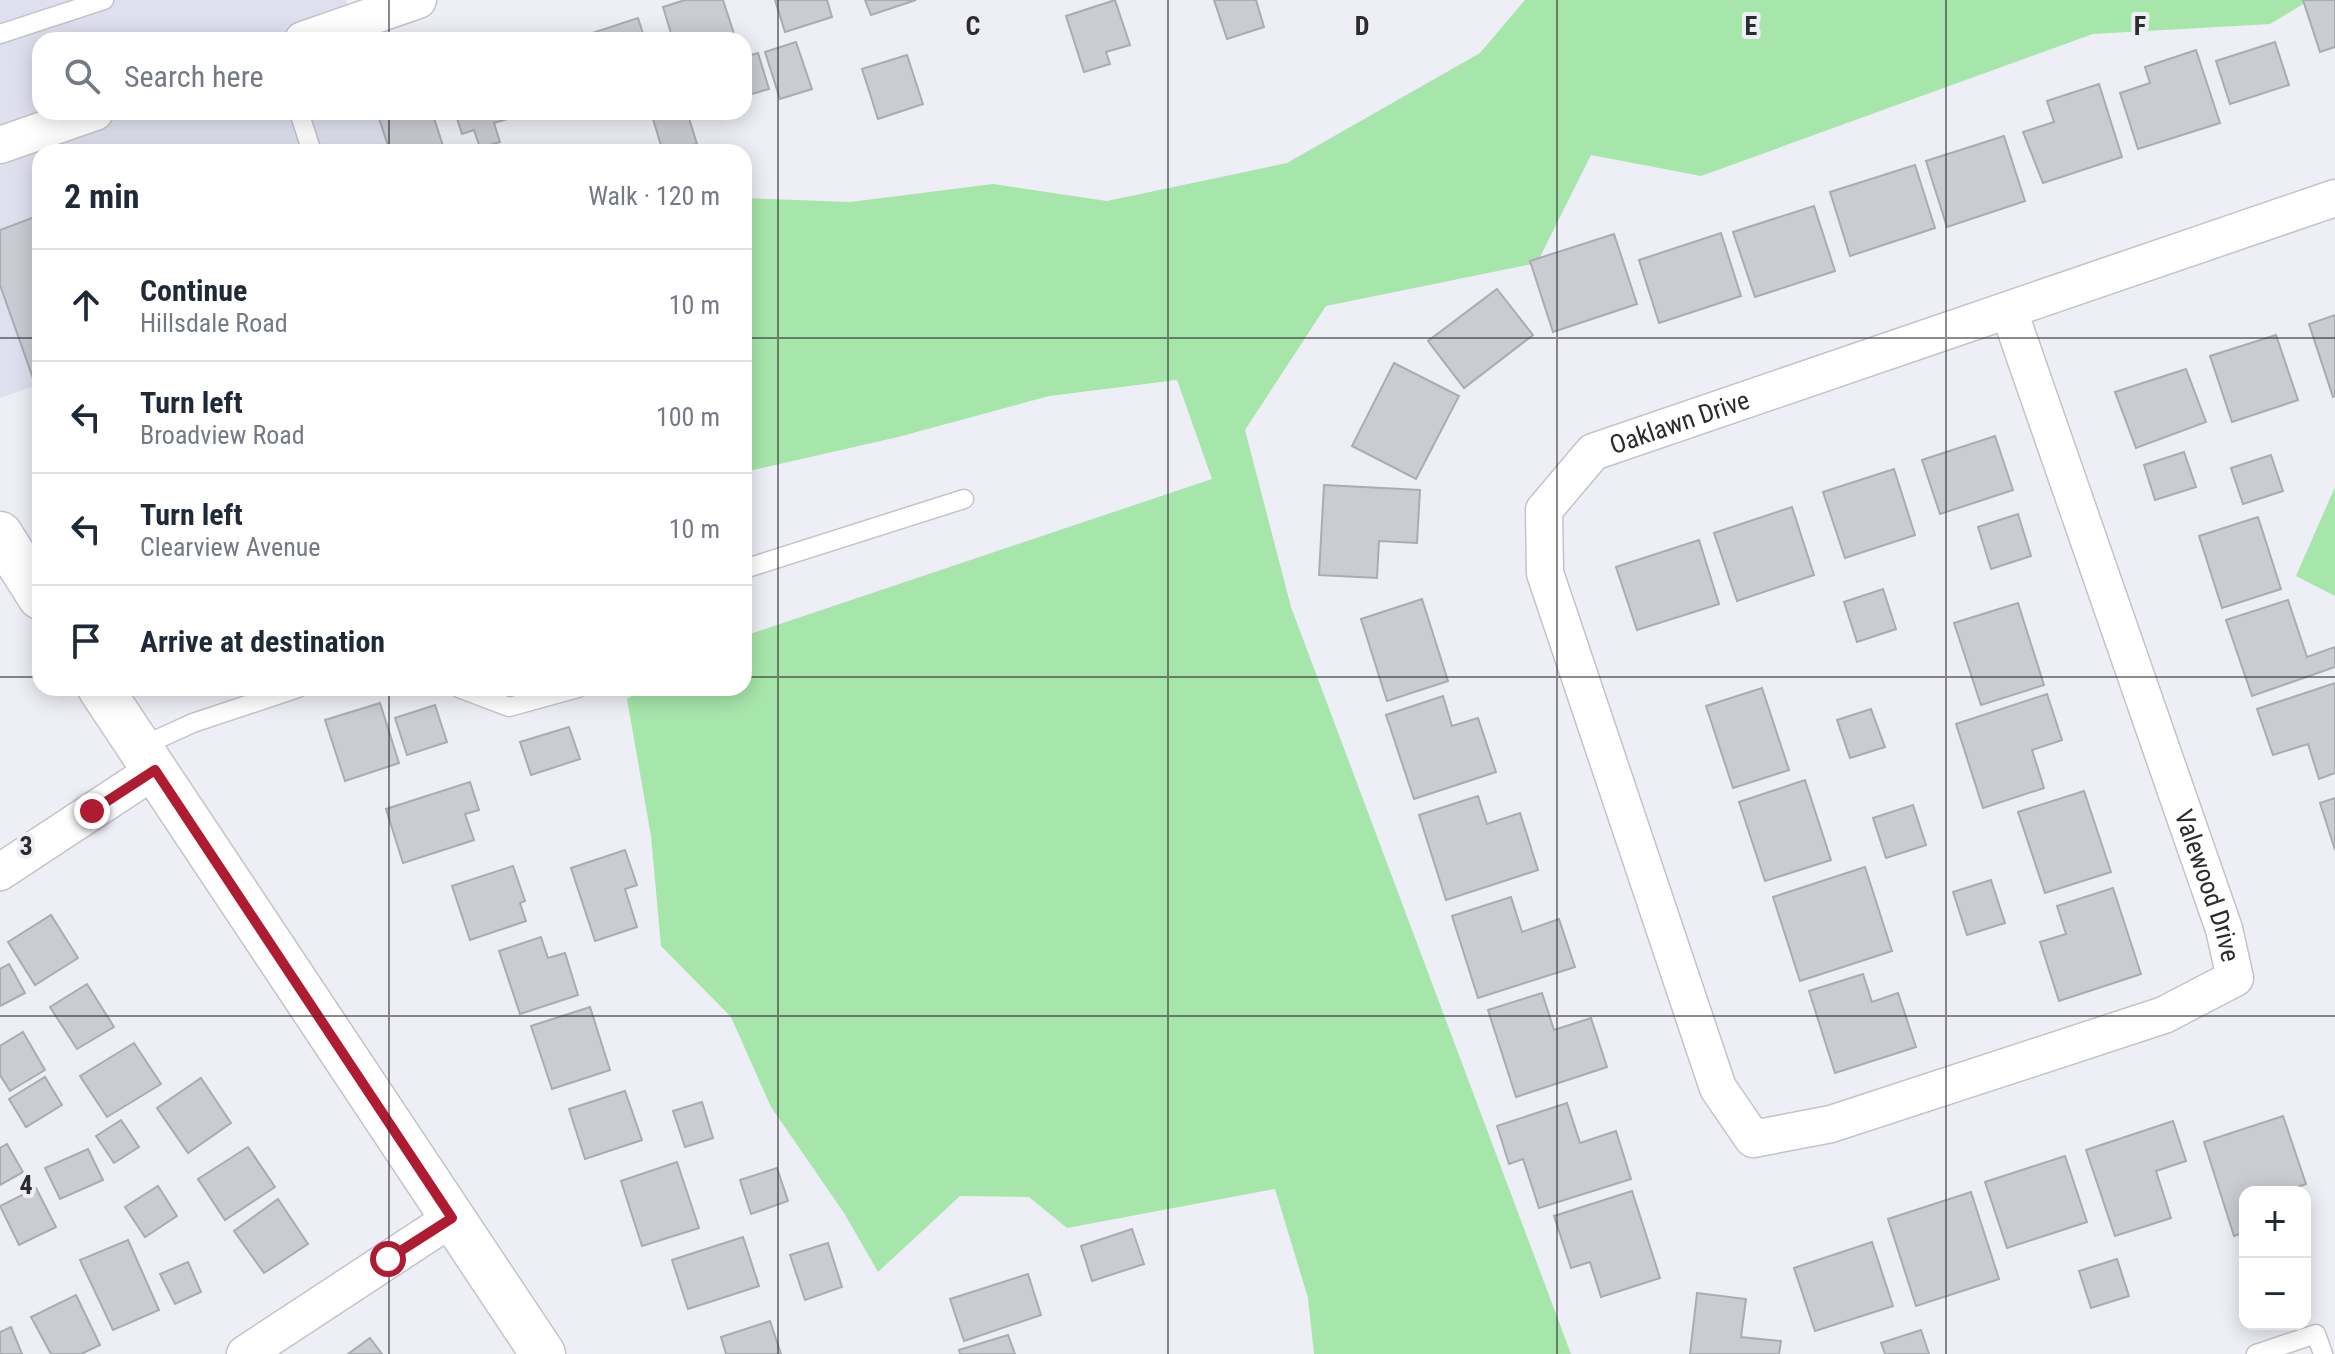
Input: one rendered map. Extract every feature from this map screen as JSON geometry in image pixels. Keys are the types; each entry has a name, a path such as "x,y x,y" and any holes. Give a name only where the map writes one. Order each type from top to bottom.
{"main road":[{"path":"0,534 32,584"},
{"path":"105,696 543,1354"}],"street":[{"path":"326,32 418,0"},
{"path":"0,145 40,142 80,120"},
{"name":"Oaklawn Drive","path":"1753,1139 1718,1088 1550,589 1545,573 1544,510 1593,452 2335,198"},
{"name":"Valewood Drive","path":"1753,1139 1831,1124 2164,1015 2235,978 2219,914 2009,311"},
{"path":"0,872 147,759"},
{"path":"245,1354 452,1218"}],"lane":[{"path":"39,0 46,18"},
{"path":"0,34 104,0"},
{"path":"302,120 309,144"},
{"path":"752,566 964,499"},
{"path":"147,759 193,723 274,696"},
{"path":"480,696 509,707 549,696"},
{"path":"2256,1354 2316,1334 2323,1354"}],"shaded area":[{"path":"0,0 346,0 357,32 32,32 32,120 387,120 394,144 32,144 32,387 0,398"}],"green space":[{"path":"1525,0 2310,0 2270,24 2093,34 1701,176 1591,155 1537,263 1326,306 1245,430 1291,607 1571,1354 1314,1354 1308,1298 1275,1189 1067,1228 1029,1197 960,1196 878,1272 844,1213 771,1107 731,1017 661,946 651,836 627,699 632,696 752,696 752,633 1212,479 1177,380 1049,396 898,437 752,470 752,198 850,202 993,184 1107,201 1287,163 1480,53"},
{"path":"2335,487 2335,596 2296,576"}],"building":[{"path":"685,0 723,0 733,32 671,32 663,7"},
{"path":"775,0 827,0 832,17 785,32"},
{"path":"865,0 916,0 871,15"},
{"path":"1115,0 1130,45 1106,52 1110,64 1084,72 1066,16"},
{"path":"1214,0 1256,0 1264,27 1227,39"},
{"path":"2303,0 2335,0 2335,47 2320,52"},
{"path":"638,18 642,32 595,32"},
{"path":"796,42 812,89 780,99 765,52"},
{"path":"2275,42 2289,85 2230,104 2216,61"},
{"path":"2196,50 2220,123 2138,149 2120,93 2150,83 2145,67"},
{"path":"758,53 769,89 752,94 752,55"},
{"path":"907,55 923,104 878,119 862,69"},
{"path":"2099,84 2122,157 2043,183 2023,132 2054,122 2047,101"},
{"path":"380,120 435,120 442,144 387,144"},
{"path":"458,120 504,120 494,123 500,142 479,144 474,130 462,134"},
{"path":"653,120 690,120 697,144 661,144"},
{"path":"2004,136 2025,201 1947,227 1926,161"},
{"path":"1915,165 1935,228 1850,256 1830,192"},
{"path":"1814,206 1835,271 1755,297 1733,232"},
{"path":"32,218 32,375 0,285 0,230"},
{"path":"1721,233 1741,296 1659,323 1639,260"},
{"path":"1614,234 1637,304 1553,332 1530,261"},
{"path":"1497,289 1533,335 1464,388 1428,341"},
{"path":"2335,315 2335,396 2333,397 2309,324"},
{"path":"2276,335 2298,400 2232,422 2210,356"},
{"path":"1394,363 1459,396 1416,479 1352,446"},
{"path":"2186,369 2206,422 2136,448 2115,392"},
{"path":"1995,436 2013,490 1940,514 1922,460"},
{"path":"2184,452 2196,487 2155,500 2144,465"},
{"path":"2271,455 2283,491 2243,504 2231,468"},
{"path":"1894,469 1915,535 1845,558 1823,492"},
{"path":"1324,485 1420,490 1417,543 1379,541 1377,578 1319,575"},
{"path":"1792,507 1814,575 1737,601 1714,533"},
{"path":"2018,514 2031,556 1991,569 1978,527"},
{"path":"2258,517 2281,589 2222,608 2199,536"},
{"path":"1699,540 1719,604 1637,630 1616,567"},
{"path":"1883,589 1896,629 1857,642 1844,602"},
{"path":"1422,599 1448,681 1387,701 1361,619"},
{"path":"2288,600 2307,657 2335,647 2335,667 2252,696 2226,620"},
{"path":"2018,603 2044,685 1981,705 1954,623"},
{"path":"2335,683 2335,773 2319,779 2308,744 2273,755 2257,709"},
{"path":"1762,688 1789,770 1733,788 1706,706"},
{"path":"2047,694 2062,740 2032,750 2044,788 1983,808 1956,724"},
{"path":"1443,696 1452,726 1478,718 1496,772 1414,799 1386,715"},
{"path":"380,703 399,763 345,781 325,720"},
{"path":"435,705 447,742 407,755 395,718"},
{"path":"1871,709 1885,747 1850,758 1837,720"},
{"path":"569,727 580,759 531,775 520,742"},
{"path":"1805,780 1831,860 1765,881 1739,802"},
{"path":"470,782 479,810 465,814 474,840 403,863 386,809"},
{"path":"2084,791 2111,872 2045,893 2018,812"},
{"path":"1478,796 1487,824 1520,813 1538,870 1446,900 1419,815"},
{"path":"2335,798 2335,850 2320,803"},
{"path":"1913,805 1926,845 1886,858 1873,818"},
{"path":"625,850 637,885 625,889 637,927 595,941 571,868"},
{"path":"513,866 525,901 520,903 526,921 470,940 452,886"},
{"path":"1865,867 1892,951 1800,981 1773,897"},
{"path":"1991,880 2005,923 1967,935 1953,892"},
{"path":"2113,888 2141,974 2059,1001 2040,942 2066,934 2057,906"},
{"path":"1511,897 1522,932 1559,919 1575,967 1478,998 1452,916"},
{"path":"51,915 78,958 35,985 8,942"},
{"path":"541,937 548,958 565,953 578,995 520,1014 499,951"},
{"path":"9,964 25,993 0,1006 0,969"},
{"path":"1863,974 1872,1002 1898,993 1916,1047 1835,1073 1809,991"},
{"path":"87,984 114,1027 77,1049 50,1007"},
{"path":"1542,993 1554,1030 1591,1018 1607,1067 1516,1097 1488,1010"},
{"path":"590,1007 610,1070 552,1089 531,1026"},
{"path":"23,1032 45,1070 10,1091 0,1075 0,1046"},
{"path":"134,1043 161,1084 107,1117 80,1076"},
{"path":"45,1077 62,1105 26,1127 9,1099"},
{"path":"201,1078 231,1123 188,1153 157,1108"},
{"path":"625,1091 642,1140 585,1159 569,1109"},
{"path":"702,1102 713,1138 685,1147 673,1111"},
{"path":"1567,1103 1580,1143 1616,1131 1631,1179 1539,1208 1523,1159 1509,1164 1497,1126"},
{"path":"2283,1116 2306,1184 2239,1186 2239,1234 2234,1236 2204,1142"},
{"path":"121,1120 139,1147 114,1163 96,1136"},
{"path":"2173,1121 2186,1161 2156,1171 2171,1218 2115,1236 2086,1150"},
{"path":"7,1144 23,1172 0,1185 0,1148"},
{"path":"248,1147 275,1187 225,1220 198,1179"},
{"path":"88,1149 103,1180 60,1199 45,1168"},
{"path":"2065,1156 2087,1222 2007,1248 1985,1182"},
{"path":"677,1162 699,1228 642,1246 621,1181"},
{"path":"777,1168 788,1201 751,1214 740,1180"},
{"path":"158,1186 177,1216 145,1237 125,1207"},
{"path":"36,1188 56,1227 19,1245 0,1206"},
{"path":"1632,1191 1660,1278 1601,1297 1590,1262 1571,1268 1554,1216"},
{"path":"1971,1192 1999,1279 1916,1306 1888,1219"},
{"path":"278,1199 308,1244 264,1273 234,1231"},
{"path":"1132,1229 1144,1264 1092,1281 1081,1246"},
{"path":"743,1237 759,1286 688,1309 672,1260"},
{"path":"128,1240 159,1310 113,1330 80,1260"},
{"path":"1872,1242 1893,1306 1815,1331 1794,1268"},
{"path":"828,1243 842,1287 805,1300 790,1255"},
{"path":"2117,1259 2129,1296 2091,1308 2079,1271"},
{"path":"188,1262 201,1292 175,1304 160,1274"},
{"path":"1028,1274 1041,1315 964,1341 950,1299"},
{"path":"1697,1293 1746,1299 1741,1337 1781,1341 1779,1354 1690,1354"},
{"path":"76,1295 100,1345 81,1354 51,1354 31,1317"},
{"path":"770,1321 781,1354 726,1354 721,1337"},
{"path":"11,1327 22,1354 0,1354 0,1332"},
{"path":"1921,1330 1929,1354 1885,1354 1881,1343"},
{"path":"1008,1335 1015,1354 960,1354 959,1350"},
{"path":"370,1338 382,1354 348,1354"}],"route":[{"path":"92,811 155,770 404,1145 452,1218 388,1259"}]}
